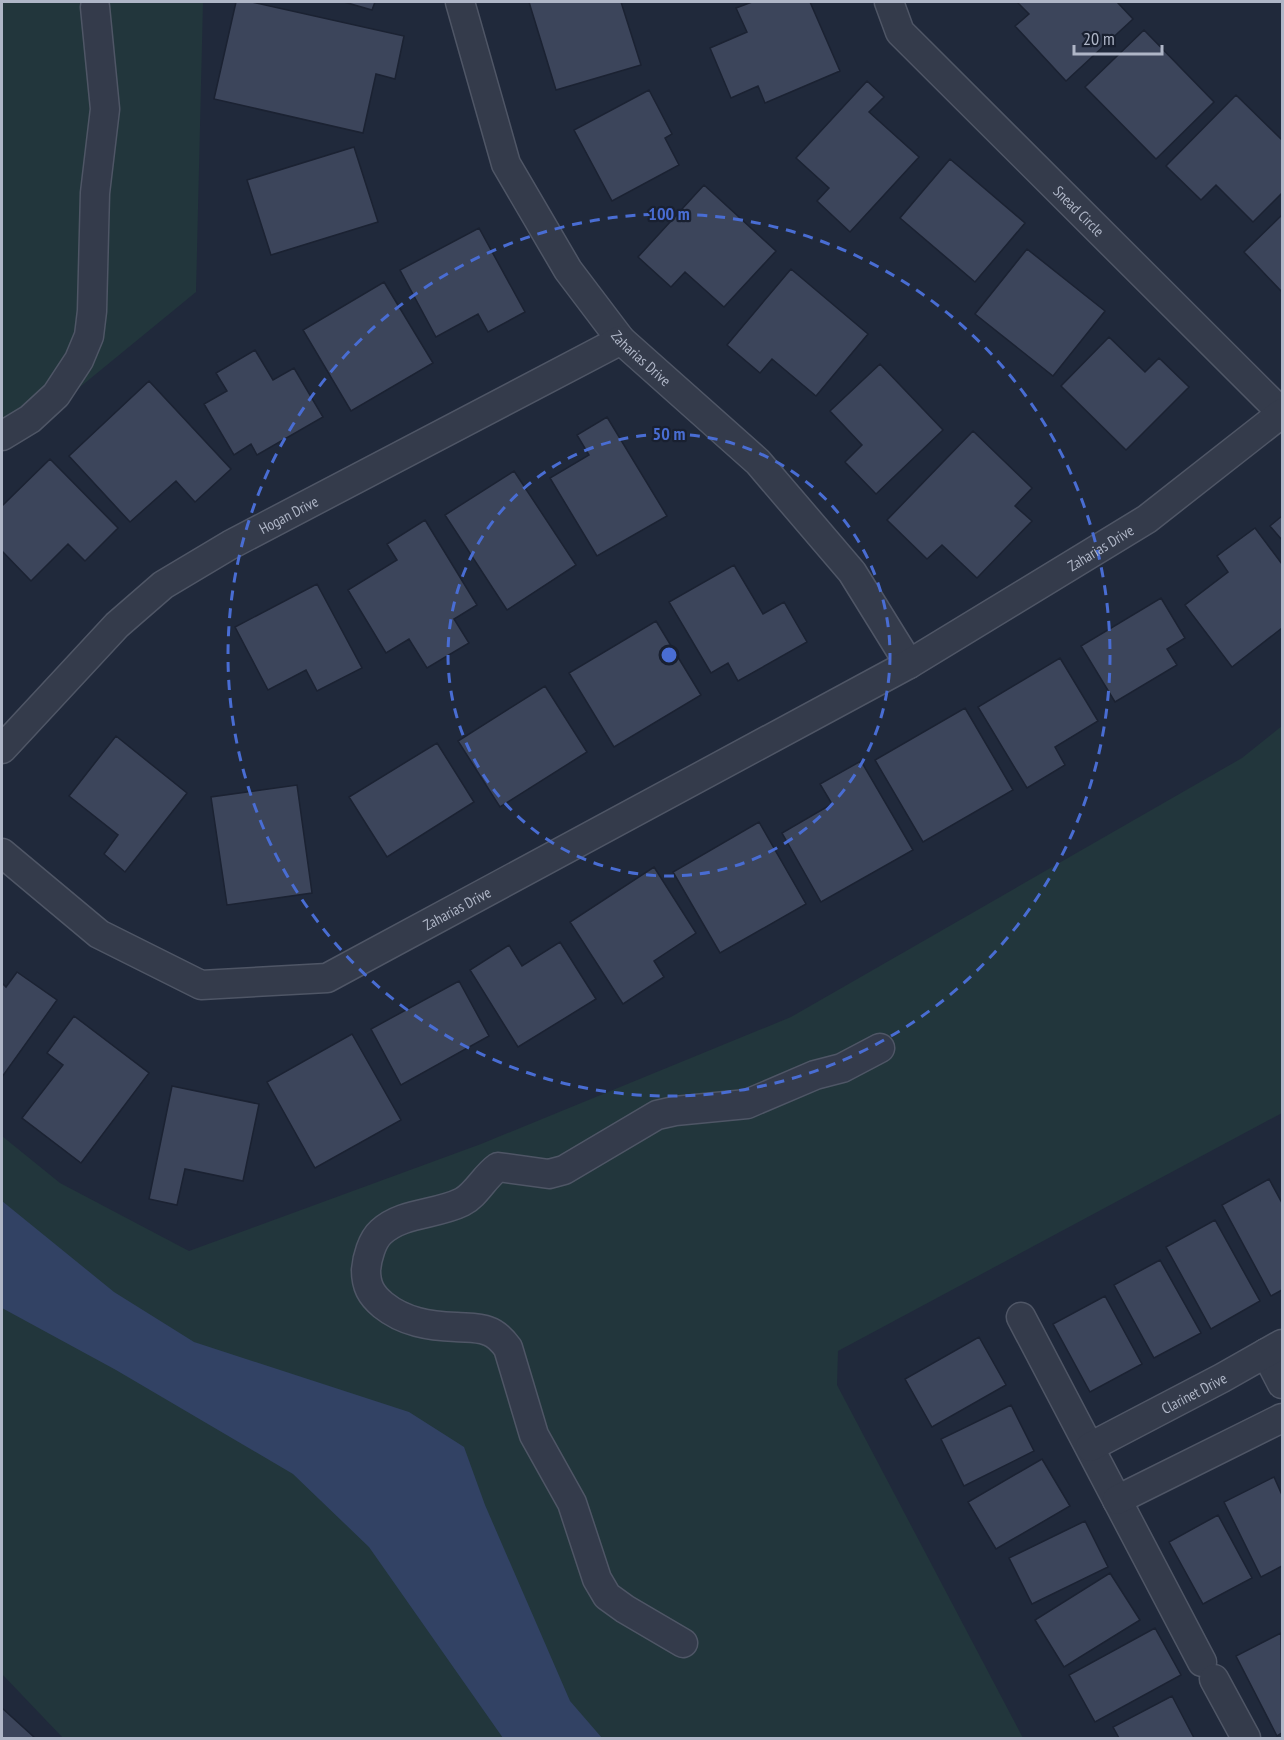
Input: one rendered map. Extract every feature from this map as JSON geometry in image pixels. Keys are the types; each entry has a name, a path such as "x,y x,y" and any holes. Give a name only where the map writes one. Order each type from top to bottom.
{"street":[{"name":"Zaharias Drive","path":"460,2 506,164 568,270 621,340 758,462 852,572 909,664"},
{"name":"Snead Circle","path":"890,2 900,32 1282,413"},
{"path":"2,436 30,419 56,395 79,360 89,336 92,311 95,193 105,109 95,7"},
{"name":"Hogan Drive","path":"2,749 117,625 163,585 230,545 621,340"},
{"name":"Zaharias Drive","path":"2,854 99,934 201,985 327,978 909,664 1147,519 1282,413"},
{"path":"683,1643 607,1596 597,1579 572,1503 534,1435 508,1348 500,1338 490,1331 478,1328 440,1327 413,1322 392,1312 374,1298 366,1283 367,1260 378,1234 389,1225 411,1216 451,1207 464,1201 498,1167 549,1174 564,1170 657,1115 747,1104 815,1075 842,1068 880,1048"},
{"path":"1021,1317 1246,1738"},
{"name":"Clarinet Drive","path":"1090,1447 1274,1348 1282,1384"},
{"path":"1117,1500 1282,1418"}],"shaded area":[{"path":"2,2 203,2 196,292 2,451"},
{"path":"1282,726 1282,1113 838,1351 837,1385 1023,1738 63,1738 2,1674 2,1136 60,1183 189,1251 481,1144 791,1017 1242,758"}],"water":[{"path":"2,1201 114,1292 194,1342 409,1412 464,1447 485,1505 570,1701 602,1738 503,1738 369,1547 293,1474 116,1370 2,1308"}],"building":[{"path":"236,2 252,2 404,36 395,79 376,74 363,133 214,99"},
{"path":"344,2 375,2 372,10"},
{"path":"529,2 621,2 641,65 556,90"},
{"path":"752,2 810,2 840,71 765,103 758,86 731,98 710,48 747,32 736,8"},
{"path":"1017,2 1117,2 1133,19 1066,81 1015,26 1029,14"},
{"path":"1144,30 1214,102 1156,159 1085,87"},
{"path":"867,81 884,97 869,112 919,157 850,232 817,201 829,188 796,158"},
{"path":"649,90 672,134 665,138 679,165 612,201 574,130"},
{"path":"1236,95 1282,140 1282,193 1253,222 1216,185 1201,200 1166,166"},
{"path":"354,147 378,222 271,255 247,180"},
{"path":"950,159 1025,223 975,282 900,218"},
{"path":"704,185 776,251 724,307 685,272 671,287 638,257"},
{"path":"1282,215 1282,292 1244,252"},
{"path":"479,228 525,312 488,332 478,314 436,337 400,270"},
{"path":"1027,249 1105,311 1053,376 975,314"},
{"path":"791,269 868,334 816,396 772,359 760,373 727,345"},
{"path":"384,282 433,363 351,411 303,330"},
{"path":"1109,337 1145,372 1159,358 1189,387 1126,450 1061,386"},
{"path":"255,350 273,380 294,368 323,417 257,455 251,444 234,455 204,404 227,391 216,373"},
{"path":"880,364 943,430 876,494 845,462 862,445 830,411"},
{"path":"149,381 231,469 195,502 176,481 130,522 69,456"},
{"path":"607,417 667,516 597,556 550,478 589,455 577,435"},
{"path":"973,431 1032,488 1015,506 1032,521 977,578 942,545 927,559 887,520"},
{"path":"50,459 118,528 85,561 68,544 31,581 2,551 2,506"},
{"path":"514,471 576,565 507,610 445,515"},
{"path":"1282,516 1282,540 1270,526"},
{"path":"425,520 477,605 454,619 469,643 427,668 409,639 386,653 348,590 397,560 387,544"},
{"path":"1255,528 1282,564 1282,628 1232,667 1185,605 1228,572 1217,556"},
{"path":"734,565 763,614 784,602 807,642 738,681 728,663 711,673 669,602"},
{"path":"317,584 362,668 317,691 306,670 268,690 235,627"},
{"path":"1161,598 1185,638 1167,649 1177,665 1115,702 1081,646"},
{"path":"656,621 701,695 614,747 569,673"},
{"path":"1060,658 1098,721 1055,747 1065,765 1027,788 978,707"},
{"path":"545,686 587,752 500,807 458,741"},
{"path":"965,708 1013,790 923,842 875,760"},
{"path":"116,736 187,793 125,872 104,854 118,835 69,796"},
{"path":"437,743 474,802 387,857 349,797"},
{"path":"861,761 913,850 821,902 782,833 832,804 820,784"},
{"path":"297,785 312,893 227,905 211,797"},
{"path":"759,822 806,904 720,953 673,872"},
{"path":"654,867 696,933 654,961 664,977 623,1004 570,922"},
{"path":"560,942 596,999 518,1047 470,970 509,945 522,966"},
{"path":"17,972 57,1000 2,1077 2,983 6,987"},
{"path":"459,981 489,1036 401,1085 371,1029"},
{"path":"74,1016 149,1073 81,1163 22,1118 63,1065 47,1053"},
{"path":"352,1034 401,1120 315,1168 267,1082"},
{"path":"172,1086 259,1104 243,1181 185,1169 177,1205 149,1199"},
{"path":"1269,1179 1282,1203 1282,1290 1271,1296 1222,1205"},
{"path":"1215,1220 1260,1301 1211,1329 1166,1247"},
{"path":"1160,1260 1201,1333 1154,1358 1114,1285"},
{"path":"1105,1296 1142,1364 1090,1392 1053,1324"},
{"path":"979,1337 1006,1385 932,1427 905,1379"},
{"path":"1011,1405 1034,1451 964,1486 941,1439"},
{"path":"1042,1459 1070,1506 996,1549 968,1502"},
{"path":"1274,1477 1282,1495 1282,1566 1261,1577 1224,1502"},
{"path":"1218,1515 1252,1578 1203,1604 1169,1542"},
{"path":"1085,1521 1108,1567 1032,1604 1009,1558"},
{"path":"1110,1573 1140,1620 1064,1667 1035,1620"},
{"path":"1155,1628 1181,1675 1095,1722 1069,1675"},
{"path":"1281,1633 1282,1733 1277,1736 1236,1656"},
{"path":"1172,1696 1194,1738 1119,1738 1113,1727"},
{"path":"2,1708 35,1738 2,1738"}]}
